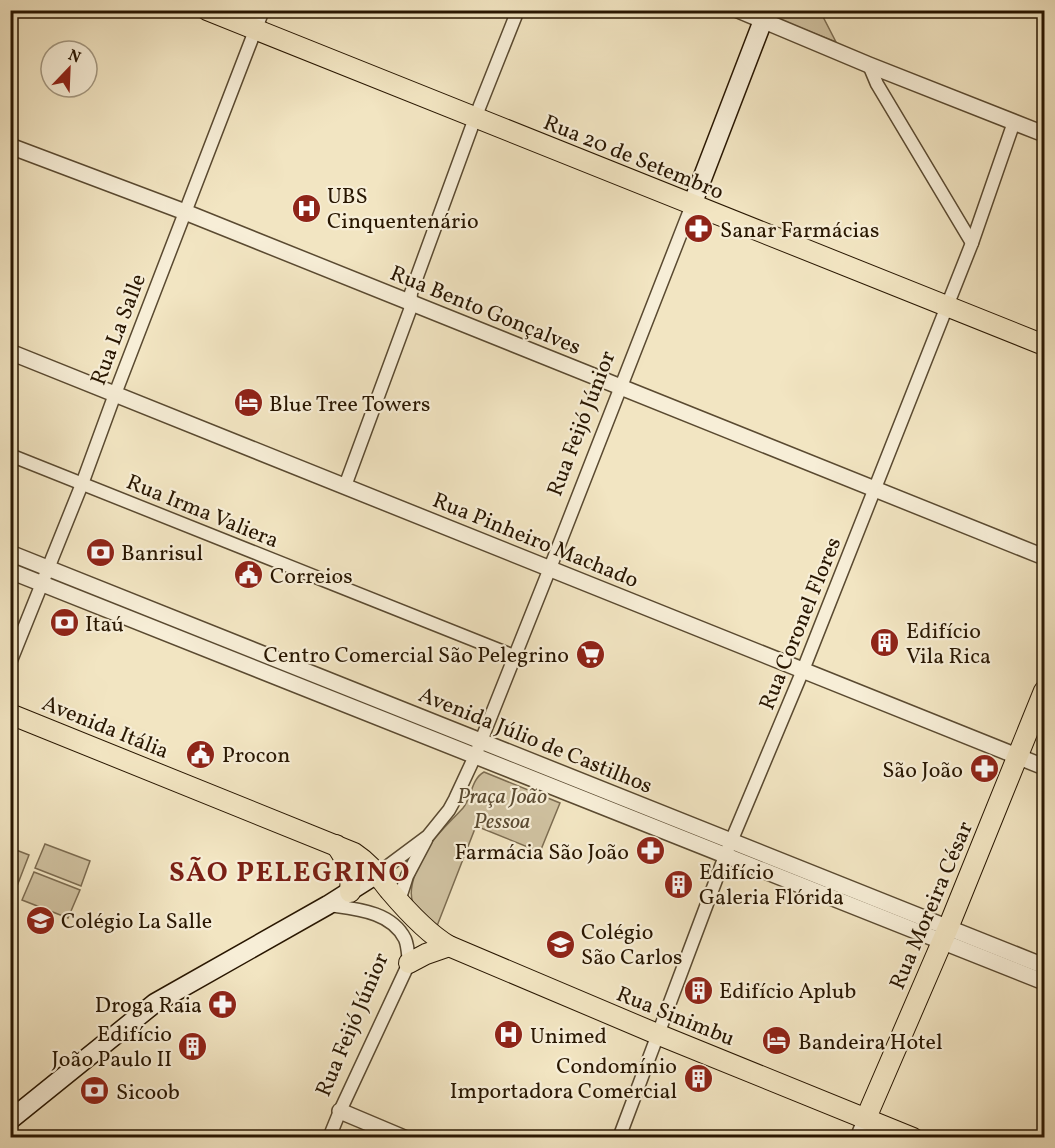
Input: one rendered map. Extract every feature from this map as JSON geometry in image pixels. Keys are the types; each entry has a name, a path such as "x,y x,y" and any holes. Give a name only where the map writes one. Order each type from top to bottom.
{"main road":[{"name":"Rua 20 de Setembro","path":"207,10 1044,345"},
{"name":"Rua Feijó Júnior","path":"692,205 766,16"},
{"name":"Rua Moreira César","path":"866,1118 945,935 1044,691"},
{"name":"Avenida Itália","path":"10,714 336,845 367,862 377,874"},
{"path":"336,845 348,867 351,878 350,892"},
{"path":"10,1120 155,1003 328,905 377,874"},
{"name":"Rua Sinimbu","path":"377,874 399,901 438,940 449,946 657,1034 913,1137"},
{"path":"409,963 449,946"}],"street":[{"name":"Rua La Salle","path":"10,663 82,484 263,10"},
{"path":"345,486 410,310 411,293 475,118 518,10"},
{"path":"738,10 766,16 869,65 1044,134"},
{"path":"869,65 877,84 972,243"},
{"name":"Rua Coronel Flores","path":"619,1137 728,849 876,489 972,243 1014,122"},
{"name":"Rua Bento Gonçalves","path":"10,146 185,212 1044,557"},
{"name":"Rua Feijó Júnior","path":"399,901 407,876 428,836 449,810 475,756 692,205"},
{"name":"Rua Pinheiro Machado","path":"10,352 1044,767"},
{"name":"Rua Irma Valiera","path":"10,455 514,656"},
{"name":"Avenida Júlio de Castilhos","path":"10,554 480,741 613,802 1004,958 1044,982"},
{"name":"Avenida Júlio de Castilhos","path":"10,571 475,756 613,802"},
{"path":"100,607 106,592"},
{"path":"205,648 211,634"},
{"path":"259,670 265,655"},
{"path":"309,690 315,675"},
{"path":"360,710 367,696"},
{"name":"Rua Feijó Júnior","path":"377,874 428,836"},
{"name":"Rua Feijó Júnior","path":"328,905 369,912 382,917 397,928 406,941 409,963 329,1137"},
{"name":"Avenida Júlio de Castilhos","path":"1004,958 1044,966"},
{"path":"340,1111 404,1137"},
{"name":"Rua Moreira César","path":"858,1137 866,1118"}],"green space":[{"path":"781,11 820,11 836,42 778,19"},
{"name":"Praça João Pessoa","path":"484,772 560,803 540,852 476,826 437,926 413,903 411,896 413,880 428,848 463,808 476,779"},
{"path":"45,844 90,861 81,886 35,868"},
{"path":"11,848 29,855 12,899 10,899"},
{"path":"34,872 80,890 68,918 22,900"}],"place":[{"name":"UBS Cinquentenário","path":"306,208"},
{"name":"Sanar Farmácias","path":"699,229"},
{"name":"Blue Tree Towers","path":"248,403"},
{"name":"Banrisul","path":"100,552"},
{"name":"Correios","path":"249,575"},
{"name":"Itaú","path":"64,623"},
{"name":"Edifício Vila Rica","path":"885,643"},
{"name":"Centro Comercial São Pelegrino","path":"590,654"},
{"name":"Procon","path":"201,754"},
{"name":"São João","path":"984,769"},
{"name":"Farmácia São João","path":"650,851"},
{"name":"Edifício Galeria Flórida","path":"678,884"},
{"name":"Colégio La Salle","path":"40,920"},
{"name":"Colégio São Carlos","path":"560,944"},
{"name":"Edifício Aplub","path":"698,990"},
{"name":"Droga Raia","path":"223,1004"},
{"name":"Unimed","path":"509,1035"},
{"name":"Bandeira Hotel","path":"777,1041"},
{"name":"Edifício João Paulo II","path":"193,1046"},
{"name":"Condomínio Importadora Comercial","path":"698,1078"},
{"name":"Sicoob","path":"95,1091"}],"district":[{"name":"SÃO PELEGRINO","path":"290,871"}]}
